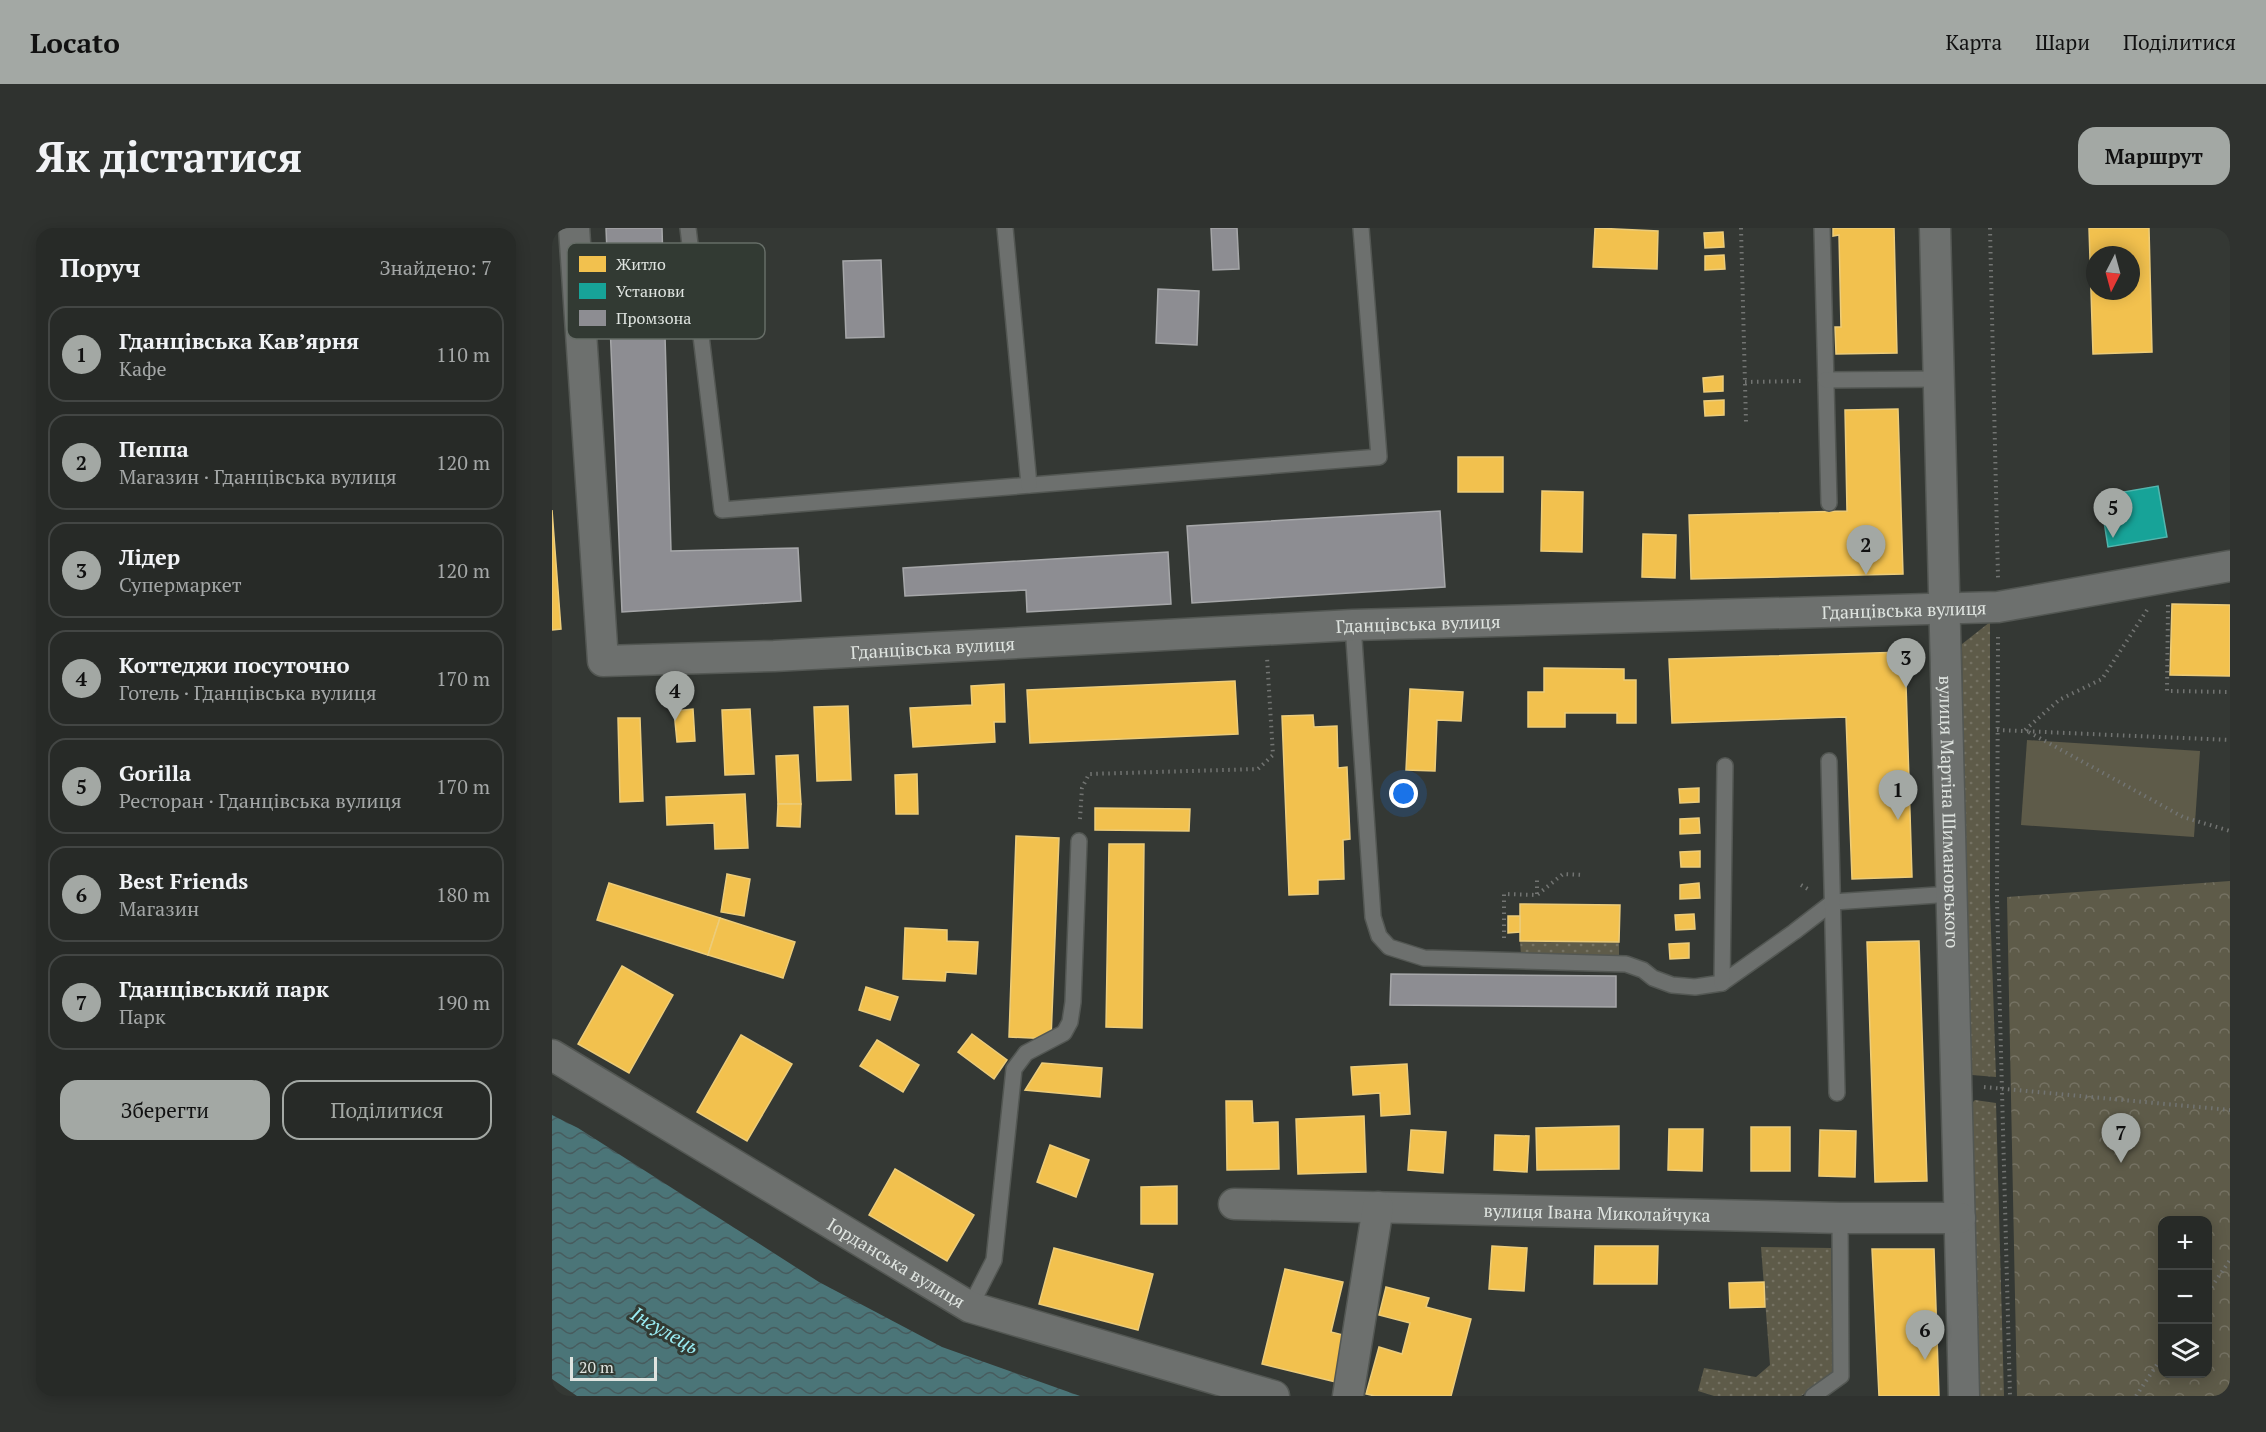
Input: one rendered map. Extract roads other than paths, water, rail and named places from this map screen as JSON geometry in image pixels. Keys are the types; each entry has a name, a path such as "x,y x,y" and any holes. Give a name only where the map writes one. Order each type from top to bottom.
{"street":[{"name":"Гданцівська вулиця","path":"573,228 574,243"},
{"name":"вулиця Мартіна Шимановського","path":"1935,228 1964,1396"},
{"name":"Гданцівська вулиця","path":"581,339 603,662 774,656 1353,625 1998,607 2230,566"},
{"name":"Іорданська вулиця","path":"552,1055 970,1307 1274,1396"},
{"name":"вулиця Івана Миколайчука","path":"1234,1204 1840,1218 1960,1218"},
{"path":"1348,1396 1378,1207"}],"lane":[{"path":"688,228 690,243"},
{"path":"1005,228 1029,485"},
{"path":"701,339 722,510 1379,457 1360,228"},
{"path":"1822,228 1829,503"},
{"path":"1826,380 1939,379"},
{"path":"1353,625 1373,917 1379,936 1389,947 1424,958 1626,964 1643,969 1653,978 1672,985 1695,987 1722,982 1833,902 1952,894"},
{"path":"1829,761 1837,1094"},
{"path":"1722,982 1725,766"},
{"path":"970,1307 994,1260 1014,1069 1026,1053 1064,1033 1070,1022 1073,1002 1079,841"},
{"path":"1814,1396 1841,1376 1840,1218"}],"water":[{"name":"Інгулець","path":"552,1115 578,1128 819,1282 942,1347 1080,1396 577,1396 552,1379"}],"place":[{"name":"Gorilla","path":"2113,538"},
{"name":"Пеппа","path":"1866,575"},
{"name":"Лідер","path":"1906,688"},
{"name":"Коттеджи посуточно","path":"675,721"},
{"name":"Гданцівська Кавʼярня","path":"1898,820"},
{"name":"Гданцівський парк","path":"2121,1163"},
{"name":"Best Friends","path":"1925,1360"}]}
